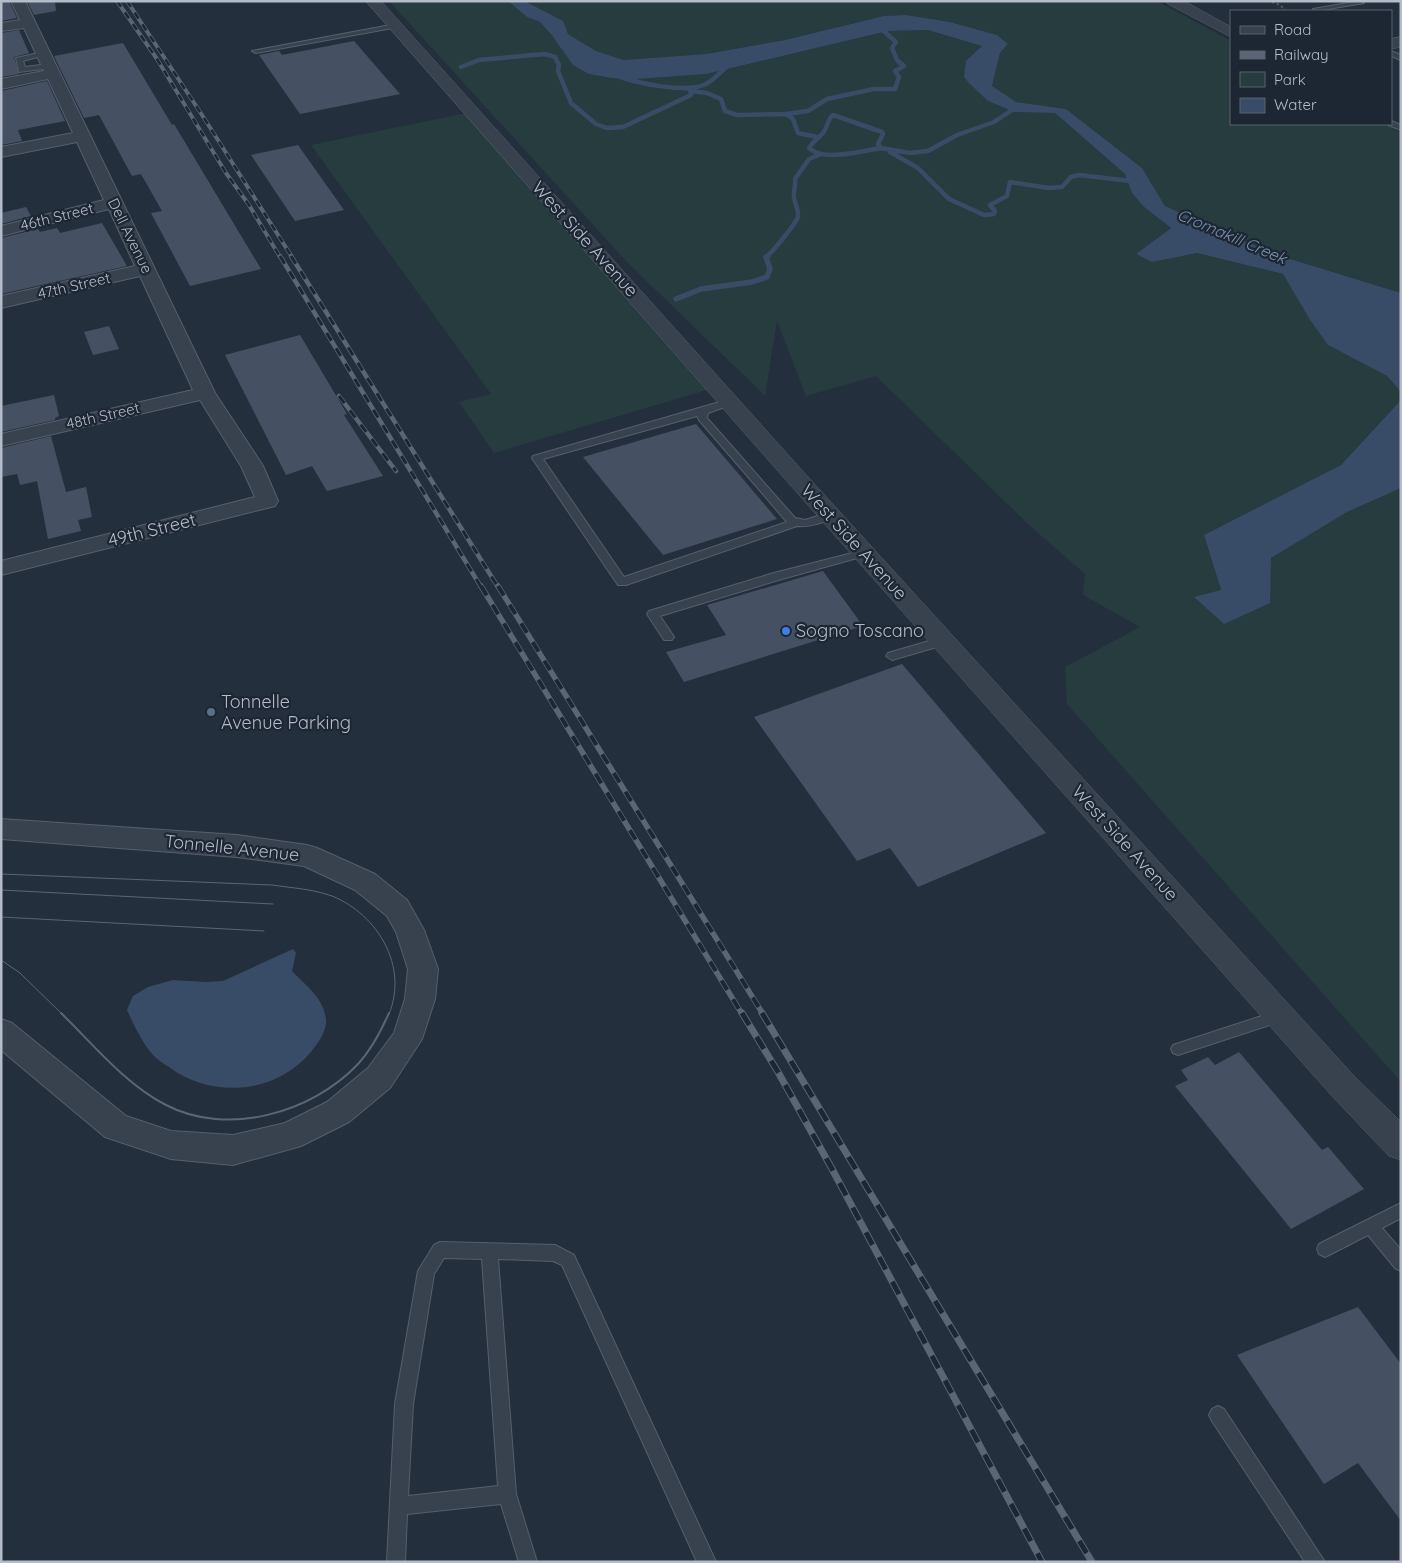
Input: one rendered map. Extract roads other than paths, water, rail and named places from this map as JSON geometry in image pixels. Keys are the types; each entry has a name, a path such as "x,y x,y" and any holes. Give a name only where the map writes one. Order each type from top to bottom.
{"street":[{"name":"Dell Avenue","path":"18,1 205,393 252,466"},
{"name":"West Side Avenue","path":"373,1 943,641 1280,1016 1401,1145"},
{"path":"1173,1 1230,32"},
{"path":"1,27 28,23"},
{"path":"1,84 48,65"},
{"path":"1,152 81,136"},
{"name":"46th Street","path":"1,231 113,203"},
{"name":"47th Street","path":"1,302 146,270"},
{"name":"48th Street","path":"1,440 205,393"},
{"name":"49th Street","path":"1,568 267,501 252,466"},
{"name":"Tonnelle Avenue","path":"1,829 237,846 307,856 365,882 397,908 410,930 423,968 420,999 407,1039 379,1078 338,1112 290,1136 233,1150 171,1145 116,1127 1,1032"}],"lane":[{"path":"1315,8 1361,3"},
{"path":"256,51 396,26"},
{"path":"1396,43 1401,58"},
{"path":"730,402 537,458 622,582 795,523 805,524 830,515"},
{"path":"703,411 702,418 795,523"},
{"path":"668,637 653,614 778,576 864,553"},
{"path":"892,656 943,641"},
{"path":"1178,1049 1280,1016"},
{"path":"1325,1249 1401,1210"},
{"path":"1370,1226 1401,1263"},
{"path":"396,1562 404,1404 426,1271 440,1250 555,1253 568,1260 707,1562"},
{"path":"488,1251 507,1494 528,1562"},
{"path":"1218,1415 1316,1562"},
{"path":"399,1506 507,1494"}],"water":[{"name":"Cromakill Creek","path":"508,1 524,1 538,8 563,21 568,34 596,51 624,60 706,54 785,40 884,16 906,15 950,22 997,35 1008,44 1000,53 992,86 1016,102 1066,109 1142,168 1165,206 1274,254 1401,293 1401,392 1387,376 1328,345 1310,320 1283,274 1197,253 1152,262 1136,254 1171,228 1144,207 1132,193 1125,174 1055,113 1014,112 988,101 969,83 964,77 966,61 982,46 928,30 888,31 706,74 637,79 611,78 589,74 573,65 540,22 527,17"},
{"path":"1401,400 1401,488 1347,512 1271,558 1270,603 1224,624 1194,597 1221,590 1204,535 1341,465"},
{"path":"293,949 296,953 292,971 314,993 322,1005 326,1020 325,1029 313,1050 296,1067 279,1077 261,1084 223,1087 204,1084 186,1077 154,1056 142,1040 127,1010 133,996 148,987 173,980 223,981"}],"waterway":[{"path":"786,114 808,111 827,99 874,89 895,89 899,77 895,71 904,66 897,60 892,48 896,42 878,26"},
{"path":"461,67 479,60 545,54 555,57 559,65 558,71 571,103 596,124 607,128 623,127 691,95 690,89 684,88"},
{"path":"684,88 706,84 728,66"},
{"path":"617,76 637,82 684,88"},
{"path":"691,91 707,93 721,99 725,111 737,115 786,114"},
{"path":"881,148 910,153 928,151 957,135 994,122 1018,106"},
{"path":"786,114 793,119 798,133 817,137"},
{"path":"833,115 882,132 883,134 878,144 881,148 833,155 815,152 809,148 823,133 833,115"},
{"path":"890,152 918,168 949,199 984,215 994,214 995,211 990,205 1007,196 1010,182 1049,188 1062,187 1071,177 1079,175 1131,181"},
{"path":"766,257 784,238 798,217 794,200 795,179 809,159 821,154"},
{"path":"676,299 701,289 752,282 767,277 770,269 766,257"}],"tram line":[{"path":"1,874 272,885 310,890 332,896 348,904 363,915 385,944 392,960 395,978 394,996 389,1014"},
{"path":"1,890 273,904"},
{"path":"1,917 264,931"},
{"path":"1,960 20,973 62,1014"},
{"path":"62,1014 123,1075 166,1105 190,1114 215,1119 241,1119 268,1115 293,1107 317,1096 339,1081 368,1052 389,1013"}],"railway":[{"path":"117,1 157,59 226,173 249,205 280,257"},
{"path":"127,1 292,257"},
{"path":"280,256 481,587"},
{"path":"291,256 498,587"},
{"path":"339,396 396,471"},
{"path":"481,586 742,1014"},
{"path":"498,586 763,1014"},
{"path":"742,1013 778,1072 831,1167 1042,1562"},
{"path":"762,1013 1092,1562"}],"place":[{"name":"Sogno Toscano","path":"786,631"},
{"name":"Tonnelle Avenue Parking","path":"211,712"}]}
